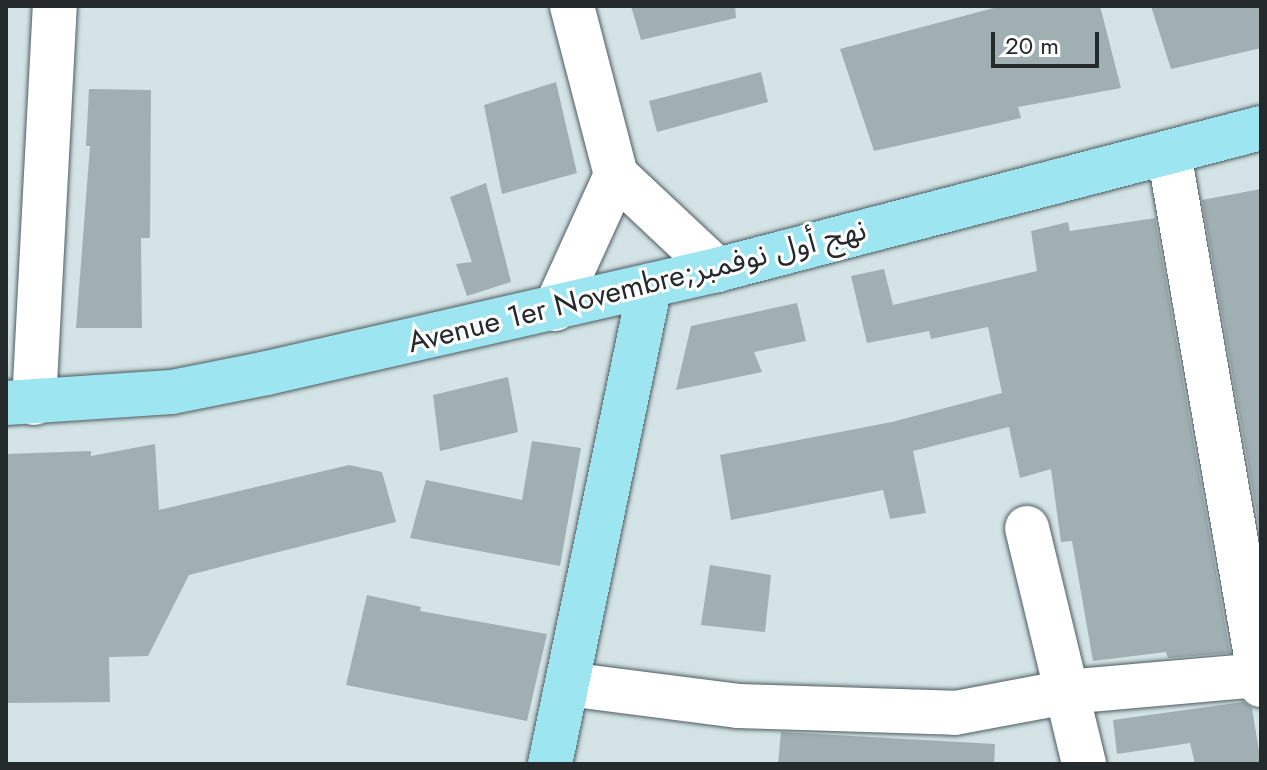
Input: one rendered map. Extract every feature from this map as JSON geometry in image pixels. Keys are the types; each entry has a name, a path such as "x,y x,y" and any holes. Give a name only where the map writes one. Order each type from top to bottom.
{"main road":[{"name":"Avenue 1er Novembre;نهج أول نوفمبر","path":"20,403 172,392 555,309 717,270 1261,128"},
{"path":"550,764 650,285"}],"street":[{"path":"20,403 55,6"},
{"path":"572,6 616,175 717,270"},
{"path":"567,684 738,706 955,713 1066,692 1260,678 1169,153"},
{"path":"555,309 616,175"},
{"path":"1027,528 1084,764"}],"building":[{"path":"631,6 735,6 736,18 641,40"},
{"path":"1001,6 1100,6 1121,88 1018,107 1021,118 874,151 840,49"},
{"path":"1151,6 1261,6 1261,48 1171,69"},
{"path":"761,72 768,102 657,132 649,101"},
{"path":"556,82 577,173 502,194 484,105"},
{"path":"89,89 151,90 150,238 141,238 142,328 76,328 90,146 86,146"},
{"path":"486,183 511,282 467,296 456,264 472,262 450,197"},
{"path":"1261,189 1261,538 1202,200"},
{"path":"1155,218 1230,653 1168,658 1166,652 1093,661 1072,541 1061,542 1051,469 1020,478 1009,427 913,451 926,513 890,519 883,490 731,520 720,455 892,422 1002,393 988,327 931,339 929,331 867,343 851,276 884,269 893,305 1037,271 1031,231 1068,222 1070,231"},
{"path":"797,303 806,341 754,352 762,372 676,390 691,326"},
{"path":"508,377 518,432 440,451 433,395"},
{"path":"532,441 581,448 560,566 410,538 426,480 522,500"},
{"path":"155,444 159,510 349,465 382,472 396,522 189,575 148,656 109,657 110,702 6,703 6,454 91,451 91,456"},
{"path":"710,565 771,575 765,632 701,625"},
{"path":"367,595 421,607 420,611 547,634 527,721 346,685"},
{"path":"1243,702 1252,708 1261,764 1195,764 1190,743 1117,754 1113,720"},
{"path":"781,732 995,744 994,764 778,764"}]}
